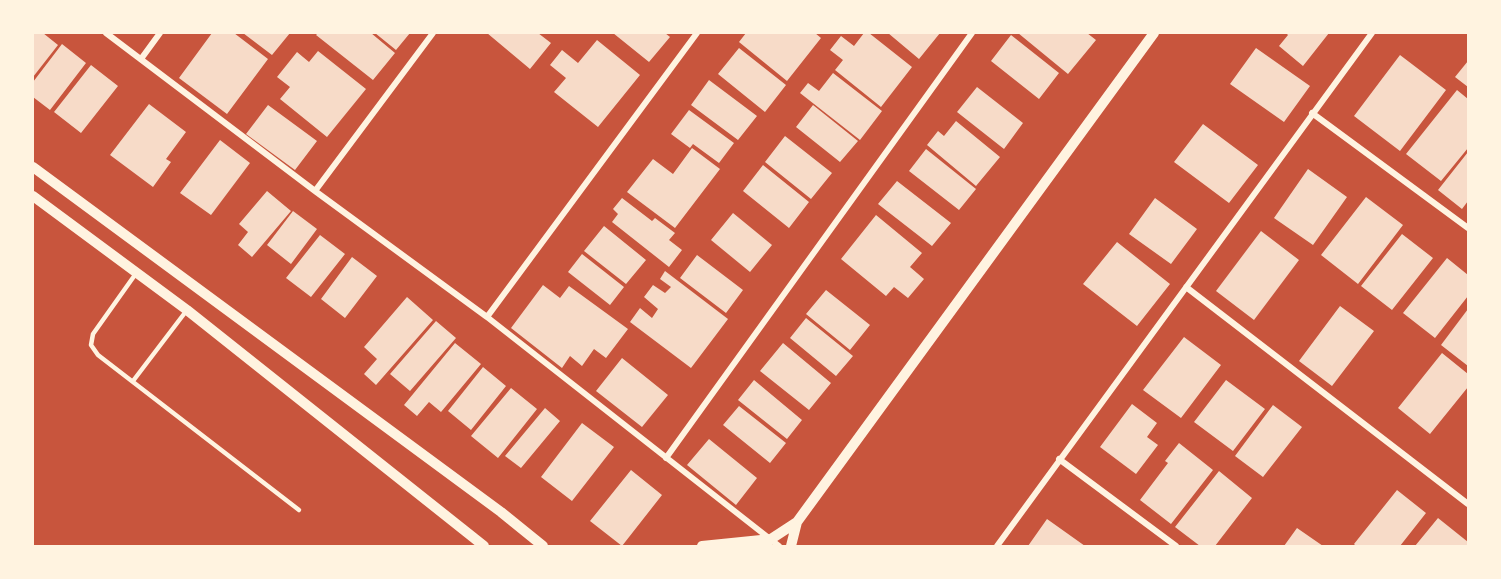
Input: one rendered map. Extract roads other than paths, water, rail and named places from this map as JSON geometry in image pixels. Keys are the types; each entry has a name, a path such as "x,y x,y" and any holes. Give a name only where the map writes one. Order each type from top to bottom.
{"street":[{"path":"106,33 487,317 772,544"},
{"path":"141,59 160,33"},
{"path":"315,191 433,33"},
{"path":"487,317 697,33"},
{"path":"666,458 972,33"},
{"path":"702,546 772,544 797,522 1154,33"},
{"path":"997,546 1372,33"},
{"path":"1312,113 1468,228"},
{"path":"33,167 501,512 543,546"},
{"path":"33,196 187,310 484,546"},
{"path":"1186,287 1468,504"},
{"path":"1059,459 1176,546"},
{"path":"791,546 797,522"}],"lane":[{"path":"137,272 93,334 91,345 98,355 299,510"},
{"path":"133,381 187,310"}]}
